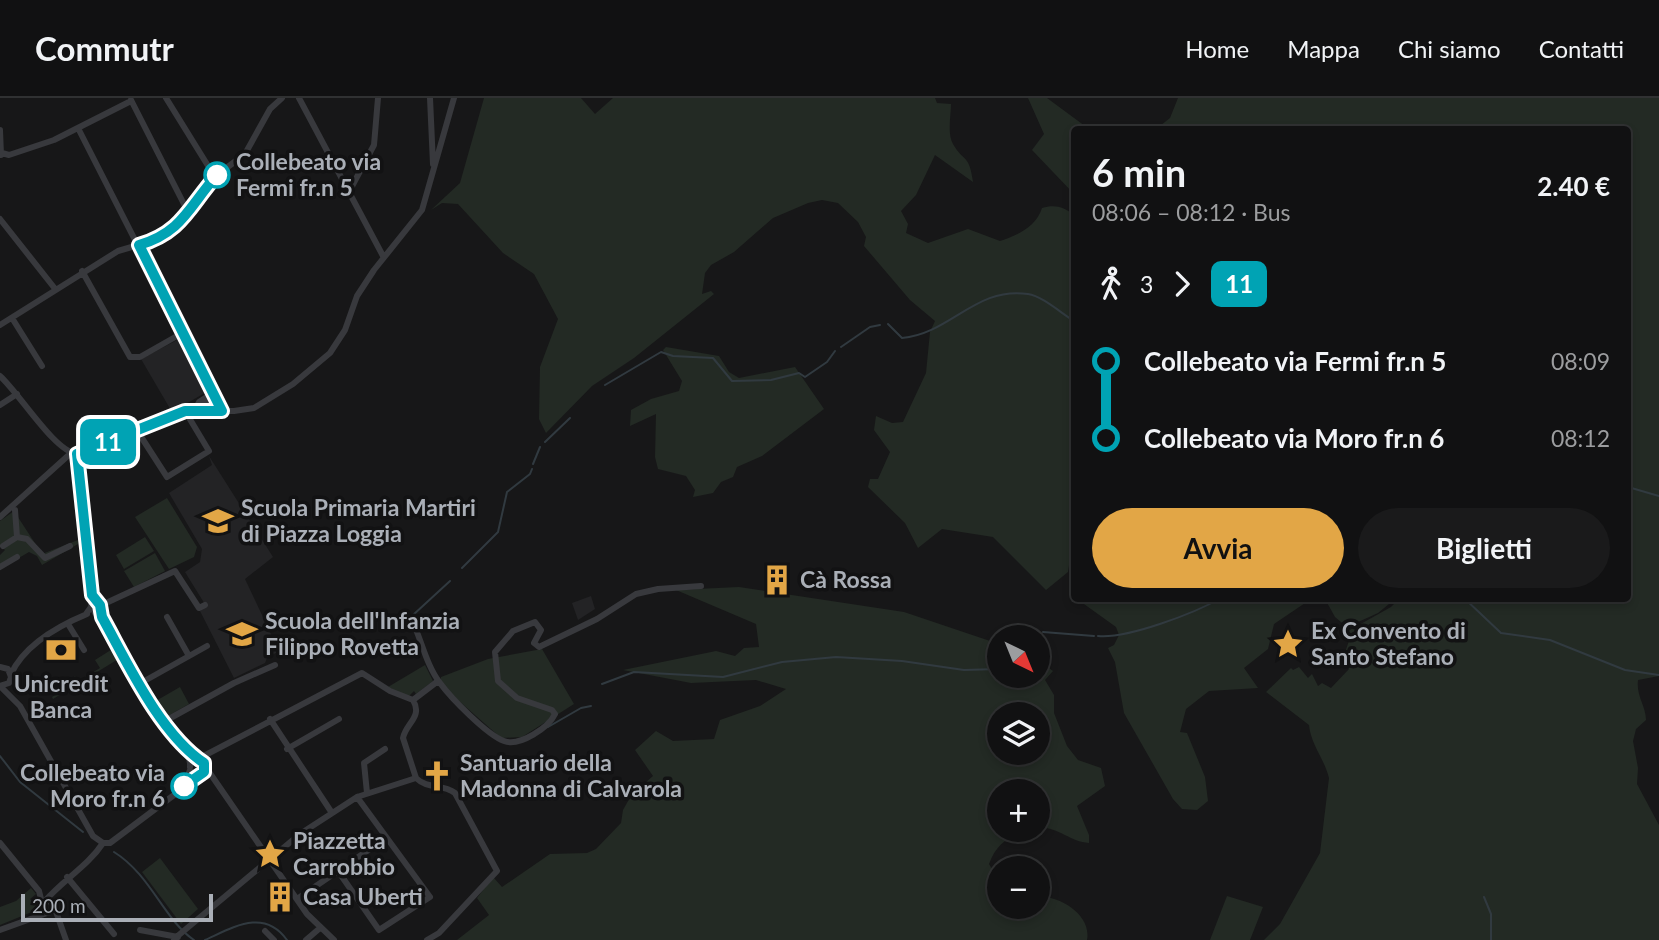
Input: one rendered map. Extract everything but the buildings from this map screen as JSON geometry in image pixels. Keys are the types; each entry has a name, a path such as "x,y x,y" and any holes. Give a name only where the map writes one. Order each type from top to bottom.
{"street":[{"path":"166,98 215,178"},
{"path":"0,325 82,271 118,251 170,232 189,214 215,178 245,154 270,109 282,98"},
{"path":"299,98 351,190 383,256"},
{"path":"351,190 374,145 378,98"},
{"path":"430,98 433,166"},
{"path":"0,517 74,454 140,434 185,411 243,411 266,402 330,353 345,330 357,296 383,256 422,210 454,98"},
{"path":"0,130 1,155 9,155 78,128 130,100 189,214"},
{"path":"78,128 222,411"},
{"path":"1,224 56,290"},
{"path":"377,244 393,245"},
{"path":"82,271 127,353 134,358 184,332"},
{"path":"12,318 42,366"},
{"path":"0,376 59,443 74,454 81,489 92,595 139,684 197,763 273,858 297,900 320,928 334,940"},
{"path":"0,405 17,394"},
{"path":"195,410 199,402 214,396"},
{"path":"140,434 167,477 209,452 185,411"},
{"path":"15,510 17,537"},
{"path":"17,537 27,539 45,558 70,546"},
{"path":"9,562 3,550 17,537"},
{"path":"0,567 18,557"},
{"path":"199,775 110,843 103,843 93,836 14,696 11,677 16,662 37,642 86,614 175,570 200,608 205,605"},
{"path":"411,618 438,681 461,706 503,741 525,738 536,733 555,714 552,710 513,696 498,681 495,652 513,631 535,622 541,631 534,643 539,647 597,619 636,594 658,589 701,586"},
{"path":"167,617 188,656"},
{"path":"68,624 84,650"},
{"path":"139,684 207,646"},
{"path":"11,677 1,666 16,662"},
{"path":"165,721 234,682 275,665"},
{"path":"184,786 197,763 212,750 362,673 390,691 413,700"},
{"path":"11,677 0,686 14,696"},
{"path":"413,700 438,681"},
{"path":"413,700 416,716 402,738 416,778 426,786 445,787 455,793 497,871 439,933"},
{"path":"270,719 287,749 332,813"},
{"path":"287,749 338,719"},
{"path":"183,744 191,760 197,763"},
{"path":"367,793 364,763 385,749"},
{"path":"197,763 199,775"},
{"path":"197,763 199,775"},
{"path":"199,775 216,785"},
{"path":"140,930 177,937 332,813 357,797 416,778"},
{"path":"455,793 463,792"},
{"path":"338,871 379,930 430,897 357,797"},
{"path":"297,900 386,838"},
{"path":"0,843 36,888 57,919 66,940"},
{"path":"0,930 47,907 51,894 67,877 94,856 103,843"},
{"path":"67,877 114,934"},
{"path":"306,940 320,928"},
{"path":"427,940 447,929"},
{"path":"265,931 274,940"}],"shaded area":[{"path":"484,98 581,98 595,114 613,98 935,98 937,103 951,104 951,140 968,162 973,182 935,155 916,195 901,211 908,224 906,233 928,243 968,229 1000,241 1031,225 1042,208 1059,207 1071,213 1071,552 1068,572 1046,590 993,537 942,529 918,548 905,523 868,487 870,479 878,479 890,452 874,430 876,416 892,423 903,422 926,373 930,332 935,321 910,300 864,246 866,237 858,222 838,203 822,200 808,203 773,218 734,252 711,265 705,273 702,294 711,291 714,294 634,358 592,386 546,433 539,419 540,367 558,319 534,274 503,253 458,204 442,203 431,210 460,183"},
{"path":"1028,98 1047,98 1085,126 1071,126 1071,191 1032,150 1044,134"},
{"path":"1178,98 1659,98 1659,676 1638,680 1638,691 1646,720 1636,729 1633,741 1638,768 1637,784 1659,825 1659,940 1264,940 1280,924 1320,853 1329,778 1312,739 1309,725 1266,692 1291,668 1293,670 1299,667 1308,678 1312,674 1318,686 1322,683 1331,688 1349,669 1342,661 1350,638 1341,635 1396,602 1631,602 1631,126 1160,126 1170,118"},
{"path":"181,338 208,391 172,412 141,359"},
{"path":"666,347 719,356 729,372 739,378 795,367 824,409 762,456 737,467 733,477 721,482 713,493 693,497 695,490 686,476 658,469 655,457 656,414 630,426 631,410 651,399 679,391 682,381 663,350"},
{"name":"Scuola Primaria Martiri di Piazza Loggia","path":"209,456 273,557 245,579 279,651 267,658 265,663 234,678 200,611 206,606 185,572 200,562 202,549 169,493 212,465"},
{"path":"167,498 197,547 194,557 169,569 135,517"},
{"path":"14,511 42,554 78,540 78,544 42,565 37,556 29,552 0,569 0,555 5,550 0,545 0,521"},
{"path":"145,537 154,551 124,569 116,555"},
{"path":"155,553 165,571 134,587 124,571"},
{"path":"739,587 904,612 987,640 987,688 1050,688 1054,695 1054,713 1067,746 1078,760 1101,768 1105,786 1077,806 1089,835 1089,843 1050,829 1050,779 987,779 987,842 1005,842 992,856 987,856 987,919 1050,919 1050,898 1064,903 1079,915 1087,931 1087,940 457,940 489,915 477,898 493,877 502,887 550,854 587,853 596,849 621,823 623,810 632,794 653,776 635,750 656,731 673,741 714,739 720,720 760,706 786,689 756,680 691,683 623,670 716,651 735,656 744,648 759,647 756,624 676,590"},
{"path":"591,596 595,609 578,620 572,603"},
{"path":"1081,602 1307,602 1274,624 1268,649 1244,668 1258,688 1209,691 1186,709 1180,732 1187,733 1205,777 1208,801 1197,810 1182,809 1173,799 1124,713 1115,662 1108,648 1114,645 1119,635 1116,627"},
{"path":"1327,602 1391,602 1378,613 1347,627 1335,617"},
{"path":"114,648 120,658 53,699 52,697 74,683 71,679 75,676 79,681 100,668 95,660"},
{"path":"542,649 574,704 522,737 501,738 441,685 441,677 488,659"},
{"path":"425,665 433,681 416,694 414,691 408,697 388,687"},
{"path":"180,687 189,704 166,717 154,702"},
{"path":"160,858 198,909 181,924 142,872"},
{"path":"31,888 36,894 30,899 33,902 38,897 39,909 0,925 0,907 16,901"},
{"path":"1227,896 1263,907 1250,940 1210,940"}],"waterway":[{"path":"888,324 902,338 919,335 978,303 1010,293 1033,295 1071,319"},
{"path":"841,347 870,327 880,325"},
{"path":"605,385 661,352 673,356 713,358 732,381 771,380 799,373 805,377 827,362 835,351"},
{"path":"545,442 570,418"},
{"path":"533,464 540,447"},
{"path":"462,568 498,532 507,492 530,474 532,469"},
{"path":"1631,488 1659,496"},
{"path":"413,615 450,581"},
{"path":"1098,636 1111,636 1161,624 1213,602"},
{"path":"1468,602 1501,633 1550,640 1625,670 1659,675"},
{"path":"1050,633 1094,636"},
{"path":"602,684 634,672 723,677 782,662 836,657 902,661 964,670 987,669"},
{"path":"548,727 581,708 591,706"},
{"path":"0,756 20,782 83,832"},
{"path":"114,852 138,873 174,921 194,940"},
{"path":"1484,897 1491,914 1491,940"},
{"path":"205,940 248,923 269,925 287,940"}],"bus line":[{"name":"11","path":"184,786 204,772 204,763 183,744 139,684 102,617 100,605 92,595 87,570 81,472 77,454 191,409 222,411 139,245 170,232 181,223 217,175"}],"place":[{"name":"Collebeato via Fermi fr.n 5","path":"217,175"},
{"name":"Scuola Primaria Martiri di Piazza Loggia","path":"218,521"},
{"name":"Cà Rossa","path":"777,580"},
{"name":"Scuola dell'Infanzia Filippo Rovetta","path":"242,634"},
{"name":"Ex Convento di Santo Stefano","path":"1288,644"},
{"name":"Unicredit Banca","path":"61,650"},
{"name":"Santuario della Madonna di Calvarola","path":"437,776"},
{"name":"Collebeato via Moro fr.n 6","path":"184,786"},
{"name":"Piazzetta Carrobbio","path":"270,854"},
{"name":"Casa Uberti","path":"280,897"}]}
